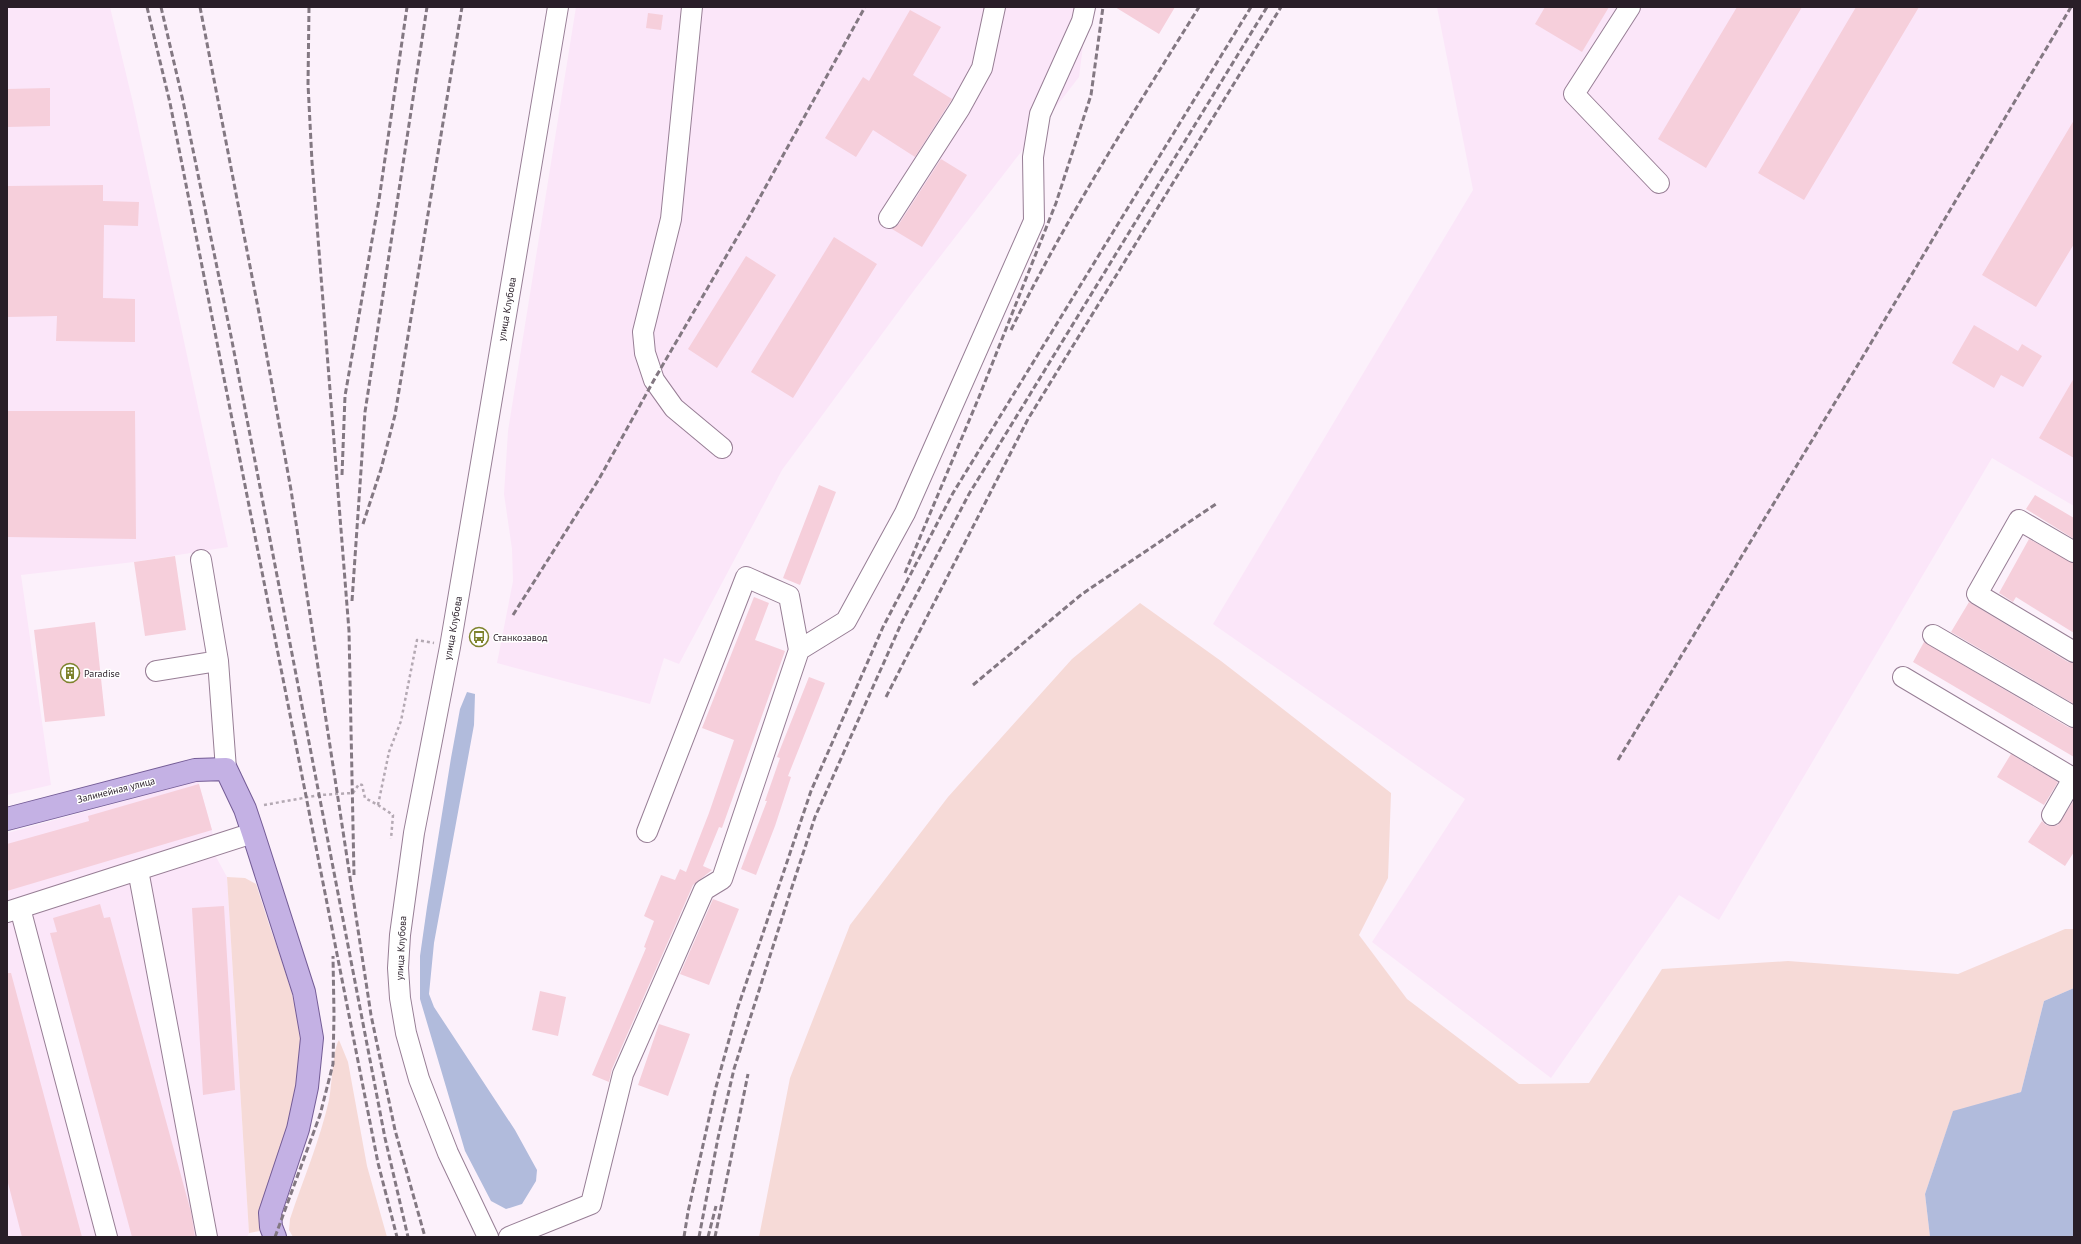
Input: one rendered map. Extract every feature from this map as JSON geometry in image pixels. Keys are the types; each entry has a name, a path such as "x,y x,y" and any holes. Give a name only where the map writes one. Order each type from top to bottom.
{"main road":[{"path":"226,769 245,809 304,992 312,1038 308,1080 298,1128 271,1207 270,1235"},
{"name":"Залинейная улица","path":"7,819 195,770 226,769"}],"street":[{"name":"улица Клубова","path":"488,1237 448,1153 419,1079 406,1033 400,998 398,968 400,935 414,833 450,647 558,7"},
{"path":"692,7 671,219 643,332 645,353 654,380 674,408 722,448"},
{"path":"889,218 960,108 982,68 995,7"},
{"path":"798,650 846,621 905,514 1034,221 1033,157 1040,114 1082,21 1085,7"},
{"path":"1630,7 1574,94 1659,182"},
{"path":"2074,552 2019,520 1977,594 2074,652"},
{"path":"200,560 218,661 226,769"},
{"path":"509,1237 591,1204 623,1074 704,890 722,879 798,650 789,596 746,577 647,832"},
{"path":"1933,635 2074,717"},
{"path":"156,671 218,661"},
{"path":"1903,677 2074,777 2052,815"},
{"path":"108,1237 14,910 253,833"},
{"path":"138,870 208,1237"}],"path":[{"path":"378,805 389,752 401,721 417,640 436,644"},
{"path":"245,809 320,795 353,793 356,791 359,784 362,785 365,798 393,815 391,839"}],"shaded area":[{"path":"7,7 110,7 133,103 228,547 134,562 21,575 51,785 7,795"},
{"path":"576,7 1088,7 1079,77 915,289 782,470 679,664 664,658 650,704 497,663 513,581 512,549 504,494 508,431"},
{"path":"1437,7 2074,7 2074,506 1992,458 1719,920 1679,895 1551,1078 1372,942 1465,799 1213,624 1473,190"},
{"path":"1140,603 1221,661 1391,793 1388,878 1359,935 1407,999 1519,1084 1589,1083 1662,969 1788,961 1958,974 2065,929 2074,929 2074,988 2044,1001 2021,1092 1953,1112 1925,1194 1930,1237 759,1237 790,1078 850,925 948,797 1072,659"},
{"path":"198,781 212,830 215,855 227,877 249,1233 247,1237 7,1237 7,833"},
{"path":"227,877 245,878 256,884 294,1002 300,1037 301,1055 299,1074 290,1122 263,1198 259,1222 260,1231 249,1233"},
{"path":"339,1040 348,1062 367,1166 387,1237 293,1237 289,1230 290,1219 316,1145 329,1100 335,1051"}],"water":[{"path":"467,692 475,694 474,725 434,943 429,994 434,1007 515,1130 537,1170 536,1181 522,1204 506,1209 491,1201 465,1151 420,999 420,956 427,907 460,709"},
{"path":"2074,988 2074,1237 1930,1237 1925,1194 1953,1111 2021,1092 2044,1001"}],"building":[{"path":"1115,7 1175,7 1159,34"},
{"path":"1545,7 1609,7 1582,52 1535,24"},
{"path":"1737,7 1802,7 1706,168 1658,139"},
{"path":"1856,7 1919,7 1804,200 1758,173"},
{"path":"910,10 941,27 913,75 952,99 915,157 873,130 856,157 825,138 863,77 869,81"},
{"path":"648,13 663,15 661,30 646,28"},
{"path":"50,88 50,126 7,127 7,89"},
{"path":"2074,120 2074,244 2036,307 1982,275"},
{"path":"941,159 967,175 922,247 892,229 899,224"},
{"path":"103,185 103,201 139,202 138,226 104,225 103,298 135,299 135,342 56,341 57,316 7,317 7,186"},
{"path":"834,237 877,264 793,398 751,372"},
{"path":"746,256 776,275 717,368 688,349"},
{"path":"1974,325 2018,351 2022,344 2042,356 2023,387 2001,375 1994,388 1952,363"},
{"path":"2074,378 2074,458 2039,438"},
{"path":"7,411 135,411 136,539 7,537"},
{"path":"819,485 836,492 800,585 783,578"},
{"path":"2035,495 2074,518 2074,539 2026,509"},
{"path":"2029,539 2074,563 2074,633 2016,597 2013,602 1999,593"},
{"path":"175,556 186,630 145,636 134,562"},
{"path":"754,597 769,603 755,640 785,651 722,828 719,827 703,866 712,870 693,885 612,1069 609,1082 592,1075 646,948 644,947 654,921 644,916 661,875 675,880 680,869 686,872 709,813 734,740 702,728"},
{"path":"1969,602 2068,662 2074,663 2074,704 1951,632"},
{"name":"Paradise","path":"95,622 105,716 45,722 34,630"},
{"path":"1924,642 2068,727 2074,728 2074,757 1913,662"},
{"path":"809,677 825,683 788,776 791,777 775,826 756,875 741,869 767,801 765,801 780,758 777,757"},
{"path":"2011,754 2058,782 2044,805 1997,777"},
{"path":"199,784 212,830 7,891 7,844 89,821 88,816"},
{"path":"2074,800 2074,852 2065,866 2028,842 2042,821 2046,825 2058,825"},
{"path":"713,899 739,909 709,985 680,974"},
{"path":"100,904 104,918 110,917 191,1212 195,1237 132,1237 50,933 57,932 53,918"},
{"path":"224,906 235,1090 203,1095 192,908"},
{"path":"7,973 11,973 82,1237 22,1237 7,1179"},
{"path":"540,991 566,997 558,1036 532,1030"},
{"path":"659,1024 690,1034 668,1096 638,1085"}],"railway":[{"path":"147,7 170,103 378,1163 397,1237"},
{"path":"161,7 183,101 231,336 385,1138 408,1237"},
{"path":"200,7 260,318 291,490 371,1015 395,1130 425,1237"},
{"path":"309,7 308,84 312,162 349,631 354,875"},
{"path":"342,475 345,396 379,200 407,7"},
{"path":"352,601 365,412 427,7"},
{"path":"363,524 381,469 395,415 462,7"},
{"path":"513,615 599,479 654,380 749,217 865,7"},
{"path":"905,573 979,397 1056,203 1091,95 1103,7"},
{"path":"1011,330 1032,288 1077,207 1125,126 1199,7"},
{"path":"684,1237 688,1212 716,1087 738,1007 811,791 883,627 953,493 1251,7"},
{"path":"699,1237 718,1138 734,1069 815,817 901,624 969,494 1267,7"},
{"path":"886,697 1028,419 1281,7"},
{"path":"1618,760 1862,358 2071,7"},
{"path":"973,685 1082,594 1216,504"},
{"path":"275,1237 320,1115 333,1064 333,956"},
{"path":"715,1237 748,1074"},
{"path":"708,1237 716,1206"}],"place":[{"name":"Станкозавод","path":"479,637"},
{"name":"Paradise","path":"70,673"}]}
